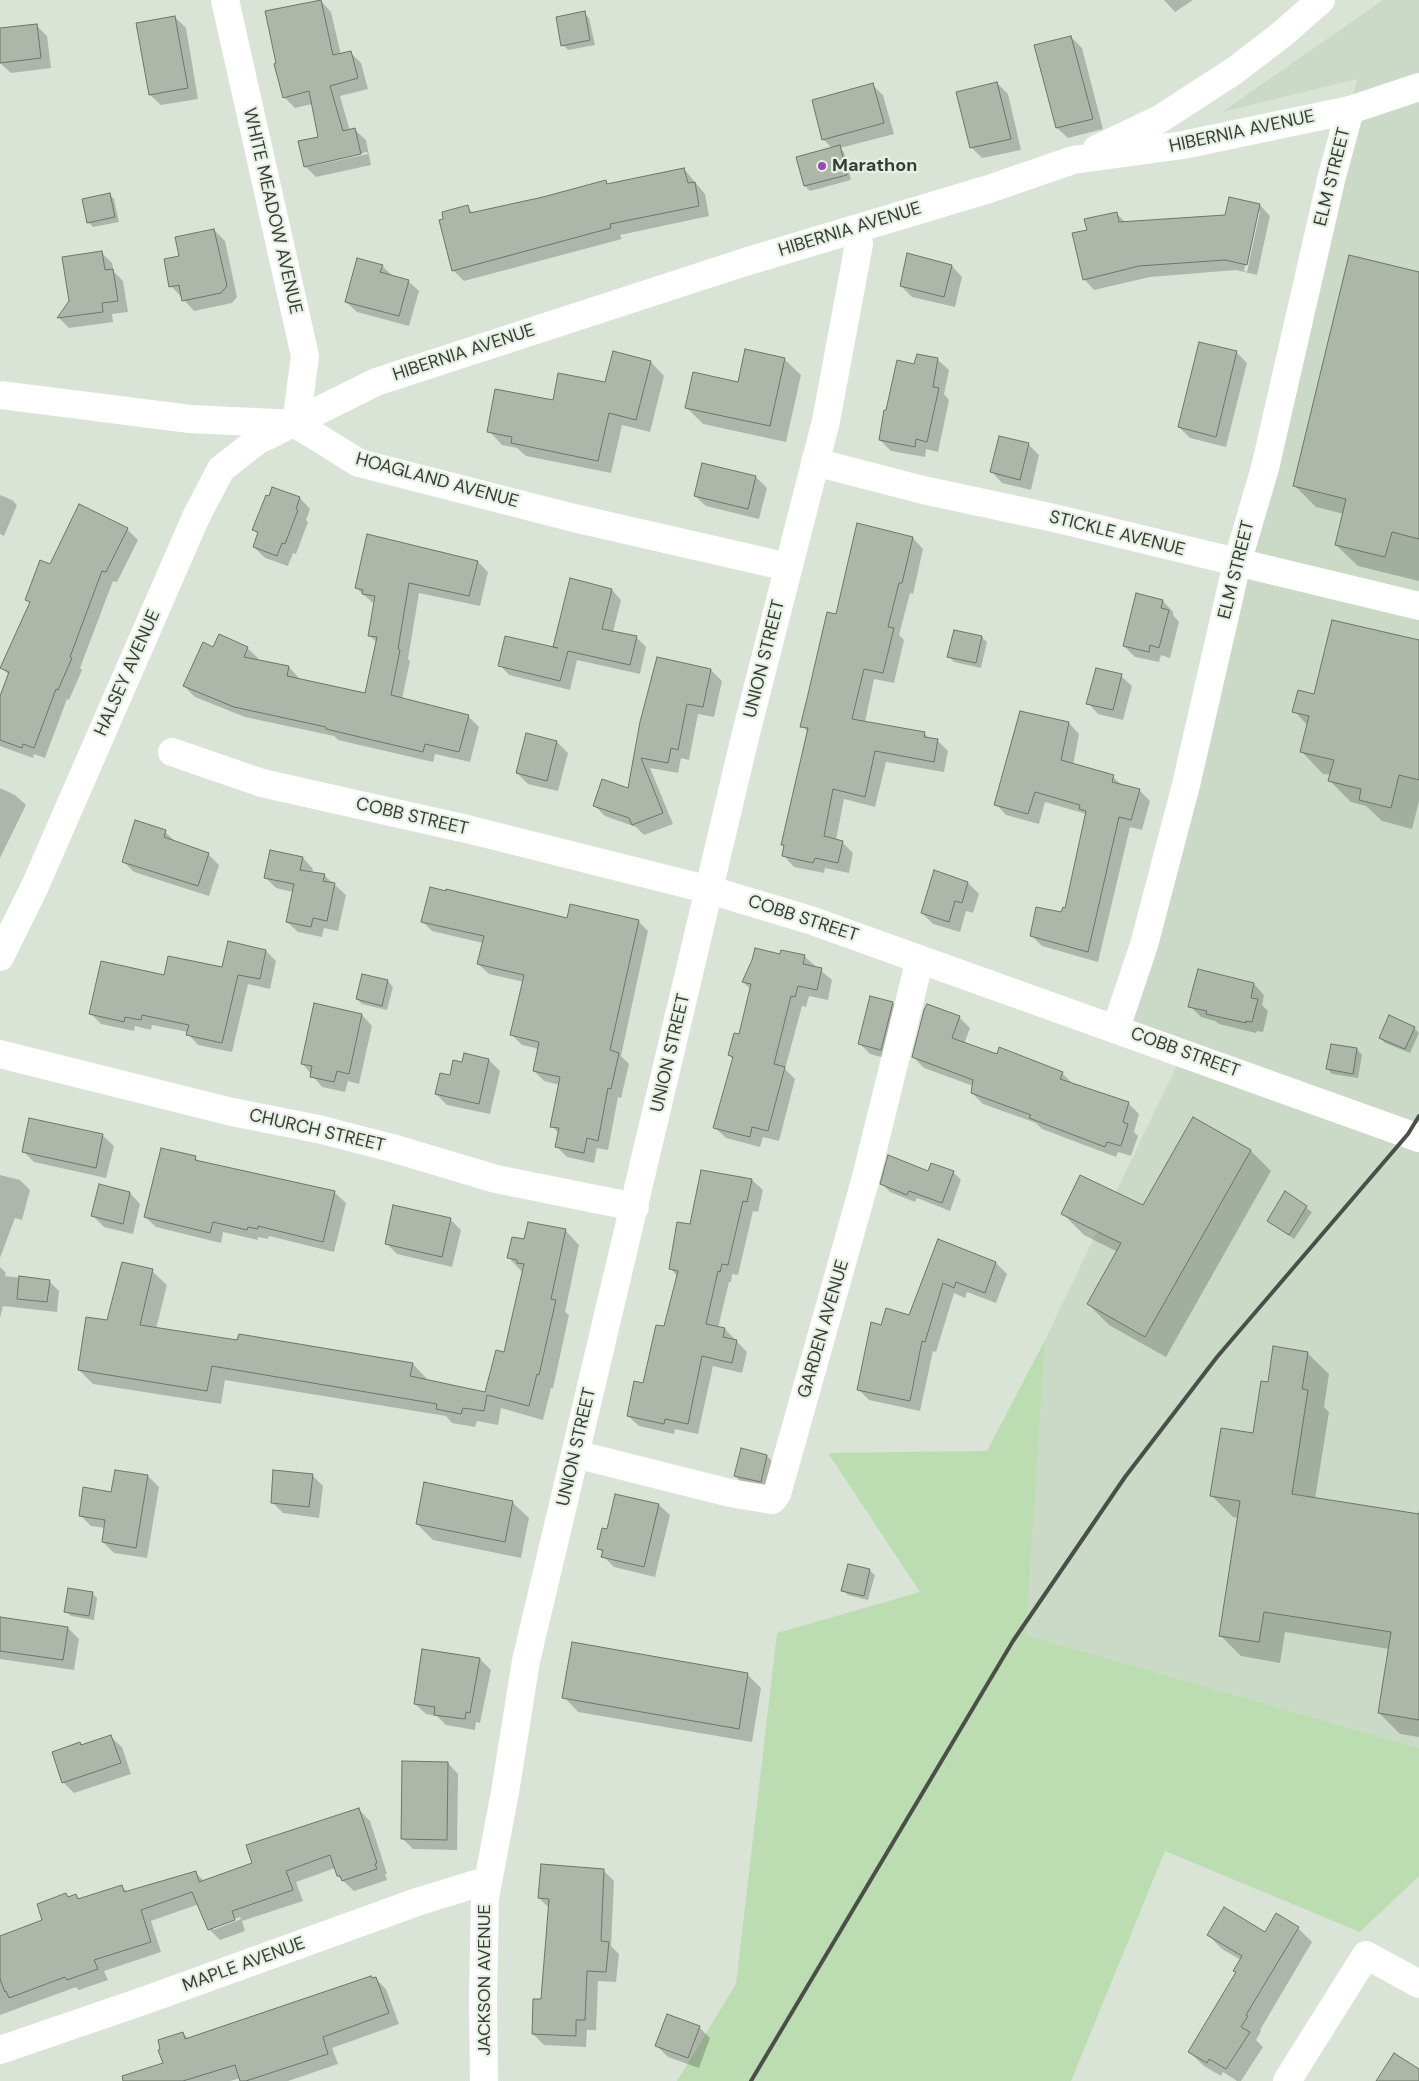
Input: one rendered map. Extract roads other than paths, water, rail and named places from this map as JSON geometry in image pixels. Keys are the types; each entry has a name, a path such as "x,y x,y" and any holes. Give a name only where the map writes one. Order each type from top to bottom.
{"street":[{"name":"WHITE MEADOW AVENUE","path":"225,0 305,356 296,424"},
{"path":"1073,160 1160,119 1234,71 1281,35 1321,0"},
{"name":"HIBERNIA AVENUE","path":"296,424 376,382 745,262 998,186 1073,160 1183,146 1350,110 1419,87"},
{"name":"ELM STREET","path":"1116,1028 1144,945 1186,786 1237,563 1264,468 1331,180 1350,110"},
{"name":"UNION STREET","path":"488,1880 505,1792 526,1661 746,737 826,421 859,244 854,229"},
{"name":"HOAGLAND AVENUE","path":"0,395 190,419 296,424 359,463 574,518 788,567"},
{"name":"HALSEY AVENUE","path":"0,957 35,886 196,517 221,469 257,441 296,424"},
{"name":"STICKLE AVENUE","path":"815,462 923,490 1054,518 1419,606"},
{"name":"COBB STREET","path":"172,752 262,783 471,830 710,890 810,920 1419,1138"},
{"name":"GARDEN AVENUE","path":"575,1454 730,1493 772,1500 778,1494 865,1181 920,959"},
{"name":"CHURCH STREET","path":"0,1054 232,1112 355,1138 496,1179 635,1207"},
{"name":"MAPLE AVENUE","path":"0,2050 146,2000 417,1902 488,1880"},
{"name":"JACKSON AVENUE","path":"484,2081 484,1907 488,1880"},
{"path":"1287,2081 1366,1955 1419,1984"}],"railway":[{"path":"751,2081 1013,1641 1125,1477 1217,1357 1408,1134 1419,1116"}],"place":[{"name":"Marathon","path":"822,166"}]}
